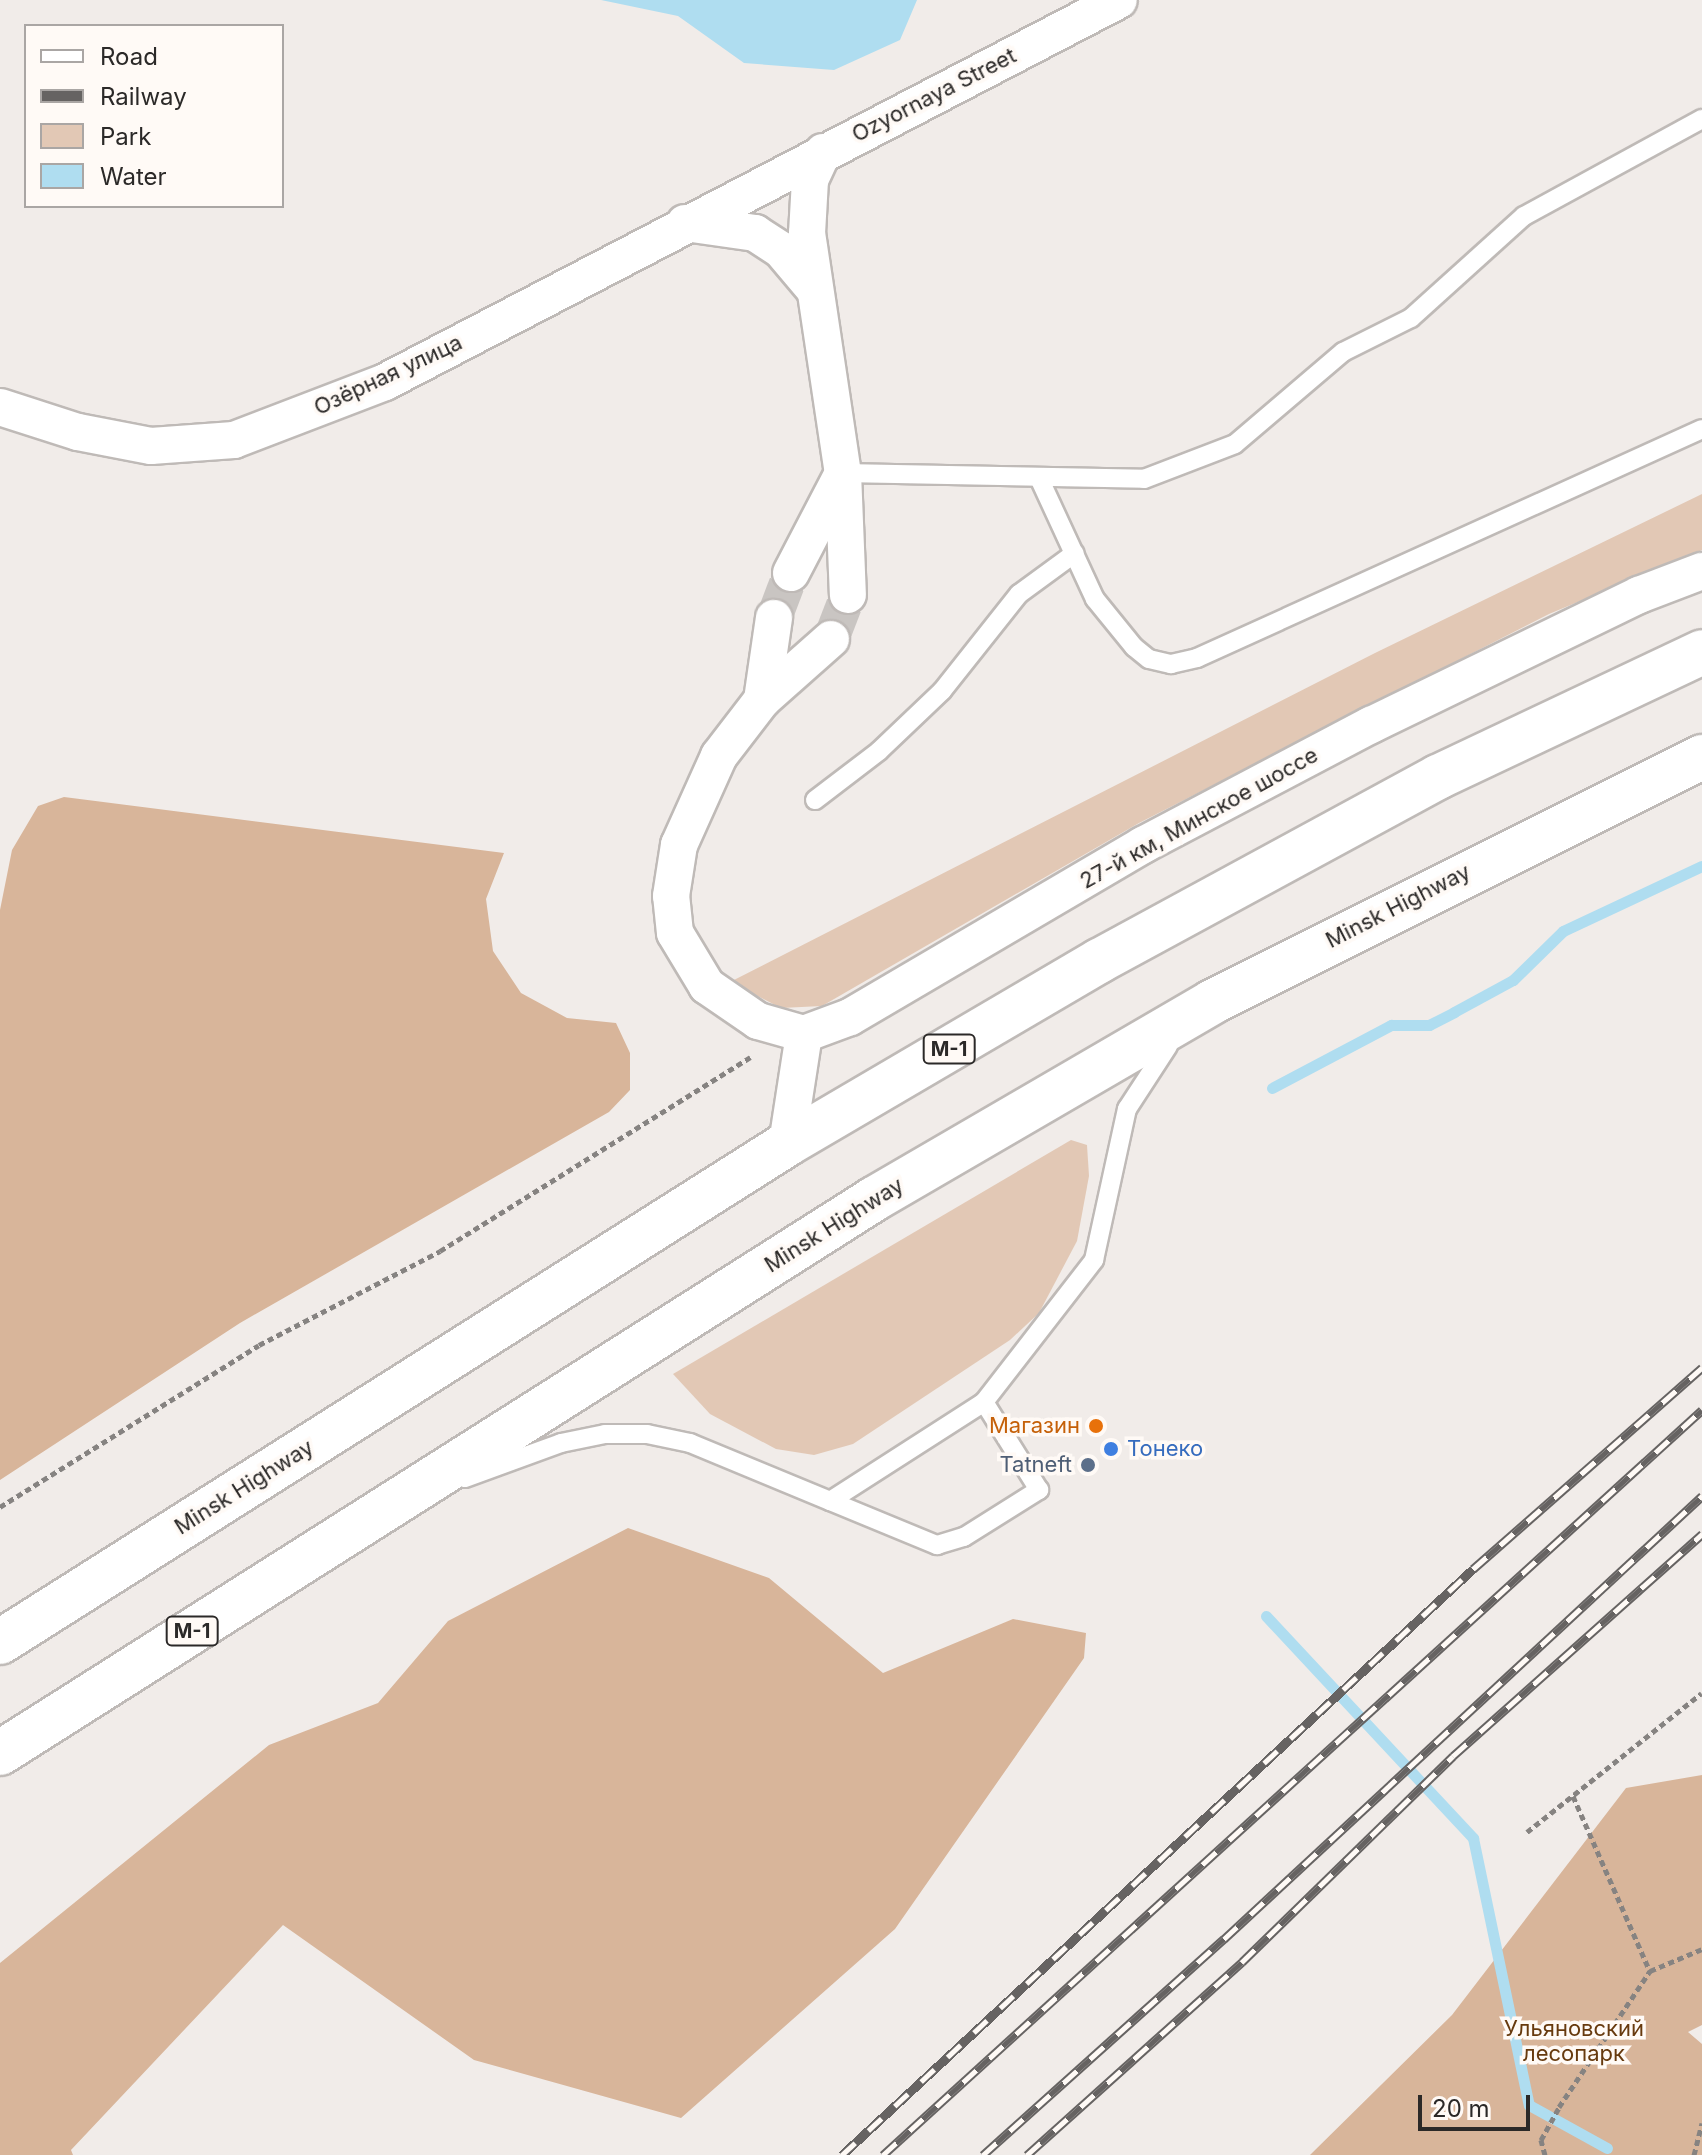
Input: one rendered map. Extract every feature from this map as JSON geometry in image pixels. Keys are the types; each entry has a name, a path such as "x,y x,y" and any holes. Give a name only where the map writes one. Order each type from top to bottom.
{"highway":[{"name":"Minsk Highway","path":"0,1642 787,1144 1099,961 1438,777 1618,689 1702,652"},
{"name":"Minsk Highway","path":"0,1753 874,1199 1212,1002 1702,757"}],"street":[{"name":"Ozyornaya Street","path":"685,223 1119,0"},
{"path":"823,152 810,180 807,233 843,473 848,595"},
{"path":"685,223 755,233 781,250 814,289"},
{"name":"Озёрная улица","path":"0,407 78,432 151,446 234,440 385,382 685,223"},
{"path":"791,573 843,473"},
{"name":"27-й км, Минское шоссе","path":"804,1034 850,1017 1143,845 1371,725 1639,595 1702,571"},
{"path":"762,700 774,618"},
{"path":"787,1144 804,1034 758,1021 707,986 675,933 671,896 679,845 719,756 762,700 831,639"}],"lane":[{"path":"843,473 1040,480 1144,479 1235,444 1343,352 1411,318 1524,216 1702,119"},
{"path":"1040,480 1095,599 1134,647 1149,659 1171,664 1197,658 1702,429"},
{"path":"815,800 879,751 942,691 1019,594 1075,553"},
{"path":"1618,689 1702,634"},
{"path":"830,1501 984,1402 1094,1260 1127,1109 1155,1059 1212,1002"},
{"path":"384,1508 561,1443 605,1434 647,1434 690,1443 937,1545 964,1537 1039,1490 984,1402"}],"path":[{"path":"0,1507 259,1345 440,1251 745,1060 804,1034"},
{"path":"1527,1832 1702,1693"},
{"path":"1573,1796 1650,1971"},
{"path":"1545,2155 1541,2140 1559,2107 1650,1971 1702,1949"},
{"path":"1694,2155 1702,2123"}],"green space":[{"path":"1702,494 1702,550 1549,614 1139,823 822,1006 781,1008 730,982 1375,653"},
{"path":"64,797 504,853 486,899 493,951 521,993 567,1018 616,1023 630,1053 630,1090 609,1112 240,1323 0,1480 0,910 12,850 38,806"},
{"path":"1071,1140 1087,1145 1089,1176 1077,1241 1039,1313 1010,1340 853,1444 814,1455 776,1449 710,1414 673,1374"},
{"path":"628,1528 769,1578 883,1673 1013,1619 1086,1633 1084,1658 895,1929 681,2118 474,2060 283,1925 71,2150 73,2155 0,2155 0,1963 269,1745 378,1703 448,1621"},
{"name":"Ульяновский лесопарк","path":"1702,1775 1702,2025 1688,2032 1702,2044 1702,2155 1310,2155 1452,2015 1626,1788"}],"water":[{"path":"601,0 917,0 900,40 834,70 744,63 678,16"}],"waterway":[{"path":"1272,1088 1391,1025 1429,1025 1513,980 1563,931 1702,866"},
{"path":"1266,1616 1473,1838 1529,2105 1607,2148"}],"tunnel":[{"path":"774,618 791,573"},
{"path":"831,639 848,595"}],"railway":[{"path":"842,2155 1473,1569 1702,1368"},
{"path":"883,2155 1702,1410"},
{"path":"983,2155 1224,1939 1702,1496"},
{"path":"1027,2155 1242,1962 1453,1756 1702,1534"}],"place":[{"name":"Магазин","path":"1096,1426"},
{"name":"Тонеко","path":"1111,1449"},
{"name":"Tatneft","path":"1088,1465"}]}
